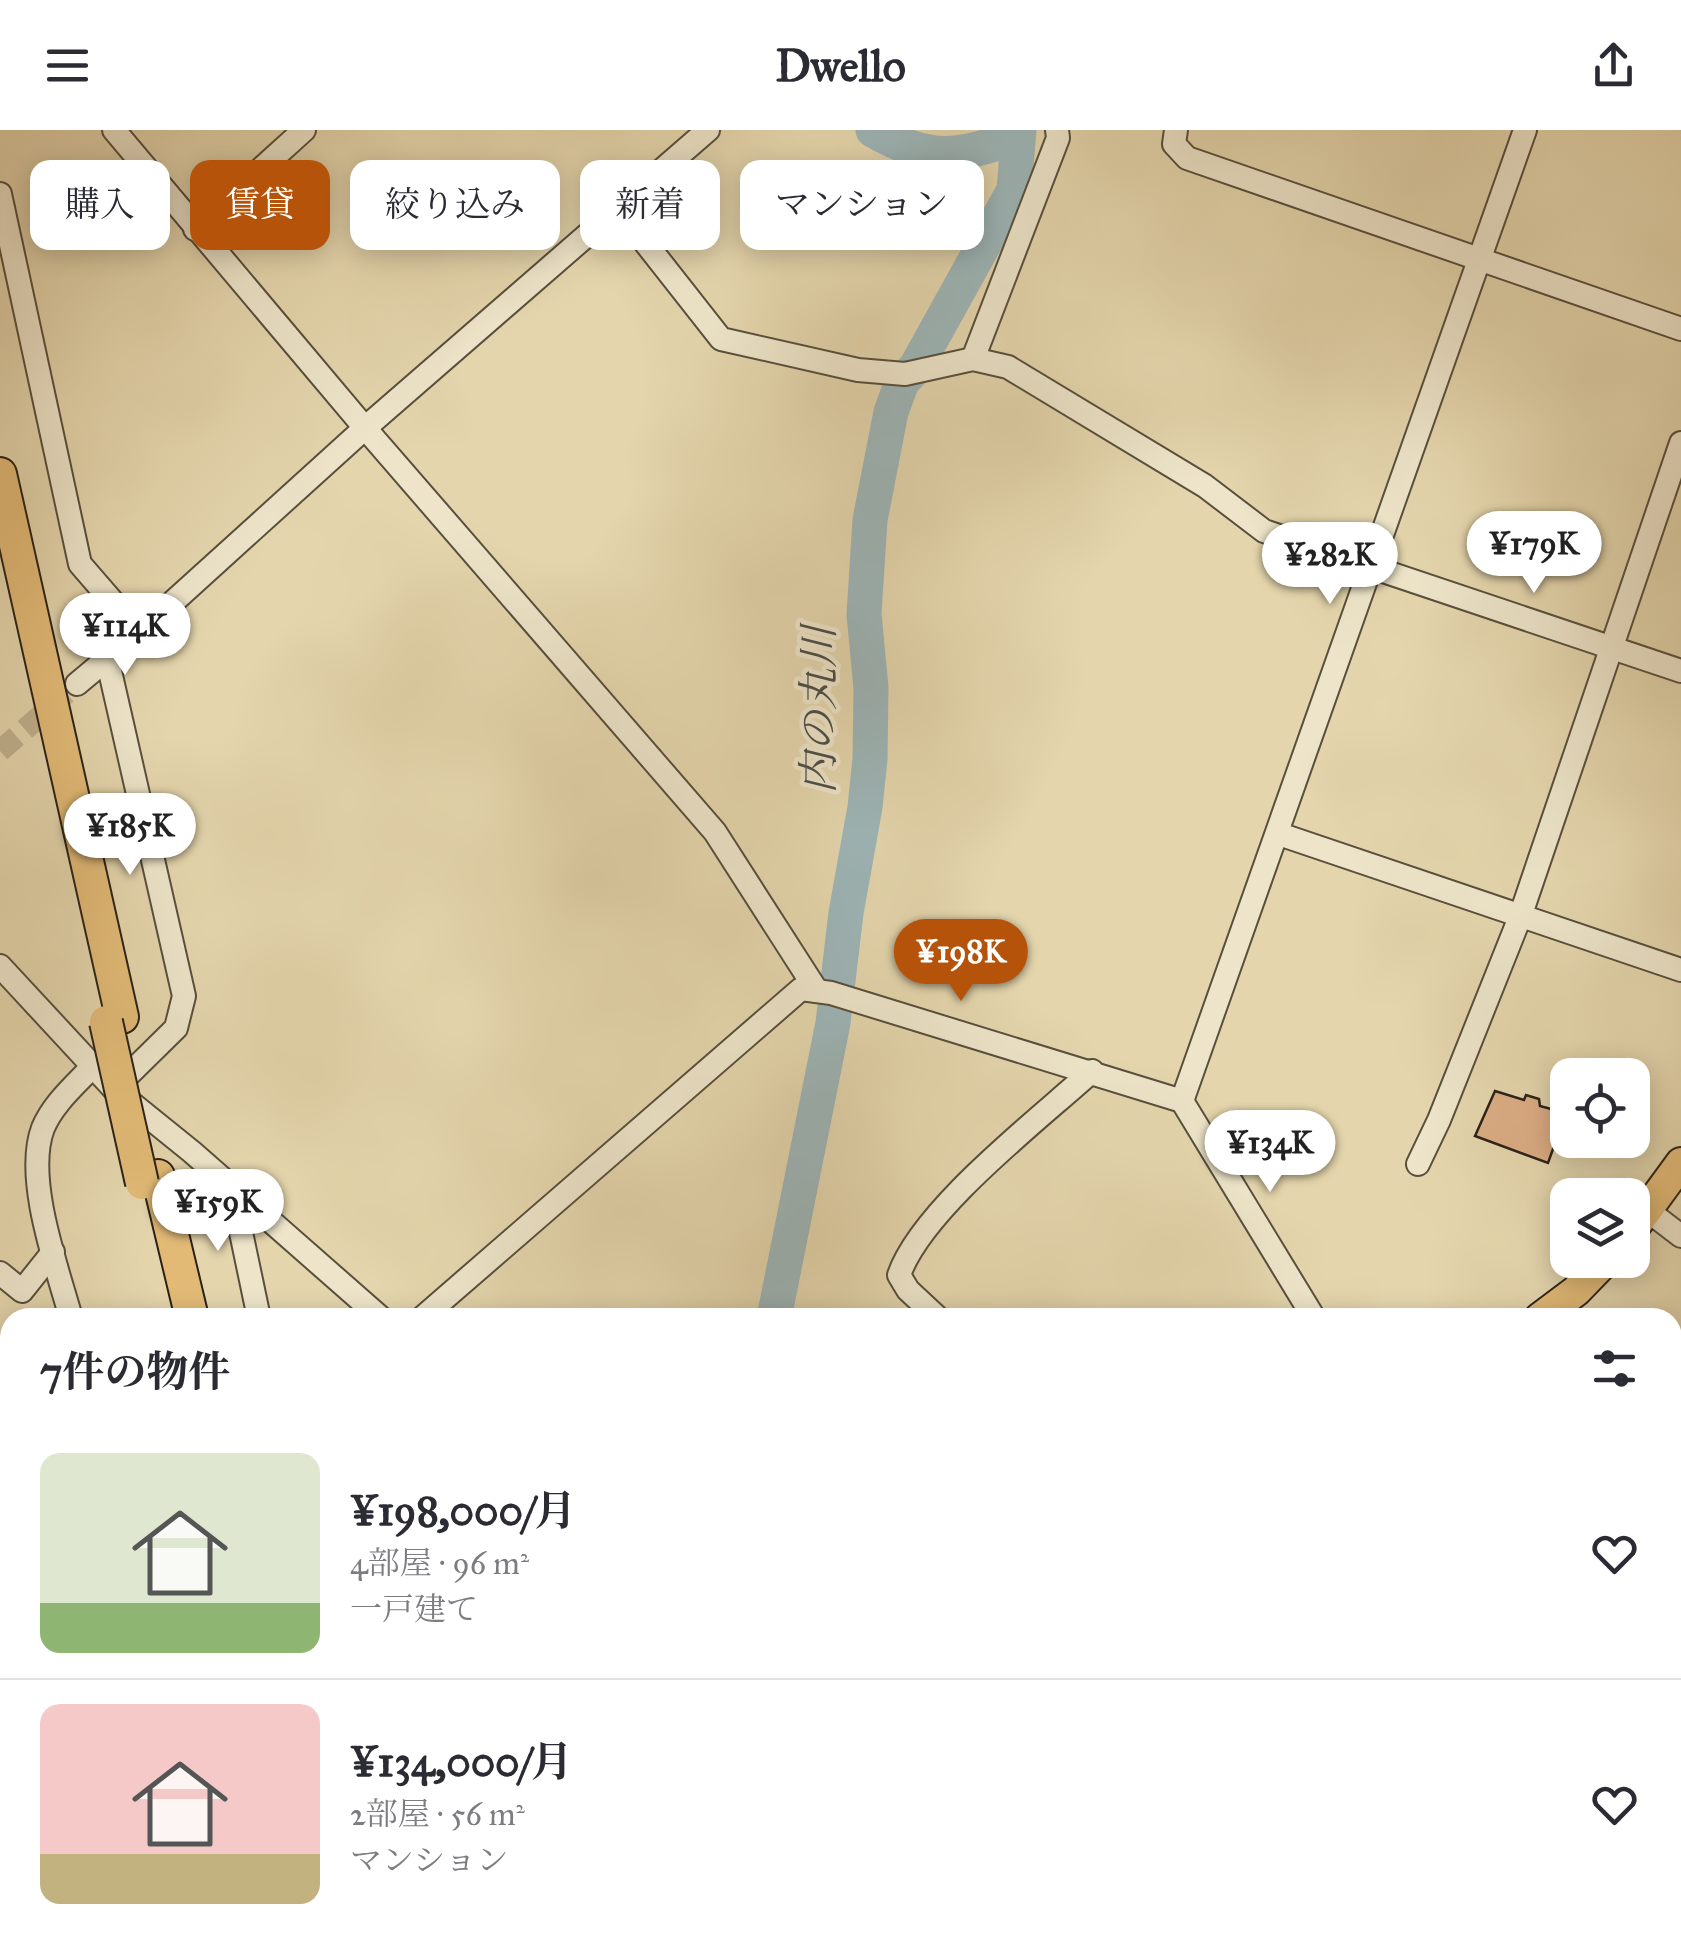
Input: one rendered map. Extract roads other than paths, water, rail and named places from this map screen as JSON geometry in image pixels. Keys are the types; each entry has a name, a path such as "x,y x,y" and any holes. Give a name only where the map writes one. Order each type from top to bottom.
{"highway":[{"path":"0,474 150,1180 189,1308"},
{"path":"0,549 114,1019"},
{"path":"150,1180 169,1308"}],"main road":[{"path":"1650,1206 1681,1163"},
{"path":"1554,1308 1589,1278"}],"street":[{"path":"114,130 190,223"},
{"path":"271,160 304,130"},
{"path":"673,160 708,130"},
{"path":"973,358 1058,138 1057,130"},
{"path":"1176,130 1174,144 1187,158 1681,329"},
{"path":"1182,1101 1525,130"},
{"path":"0,194 80,564 138,631"},
{"path":"77,684 580,241"},
{"path":"213,250 715,832 817,990"},
{"path":"651,250 721,339 858,370 905,374 973,358 1008,367 1205,486 1264,530 1681,672"},
{"path":"1418,1164 1520,916 1681,442"},
{"path":"107,658 184,996 176,1028 114,1089"},
{"path":"1279,834 1681,970"},
{"path":"0,966 91,1068 369,1308"},
{"path":"434,1308 802,989 817,990 1092,1071 1182,1101 1308,1308"},
{"path":"68,1308 40,1193 38,1152 43,1128 58,1104 91,1068"},
{"path":"927,1308 899,1275 906,1254 958,1193 1092,1071"},
{"path":"248,1204 238,1218 257,1308"},
{"path":"1650,1224 1681,1236"},
{"path":"0,1273 22,1291 53,1252"}],"waterway":[{"path":"873,130 911,148 944,153 977,149 1017,137"},
{"name":"内の丸川","path":"776,1308 833,1023 846,913 865,807 871,688 864,614 870,520 891,412 902,382 916,367 1014,190 1019,130"}],"tunnel":[{"path":"0,751 77,684"}]}
